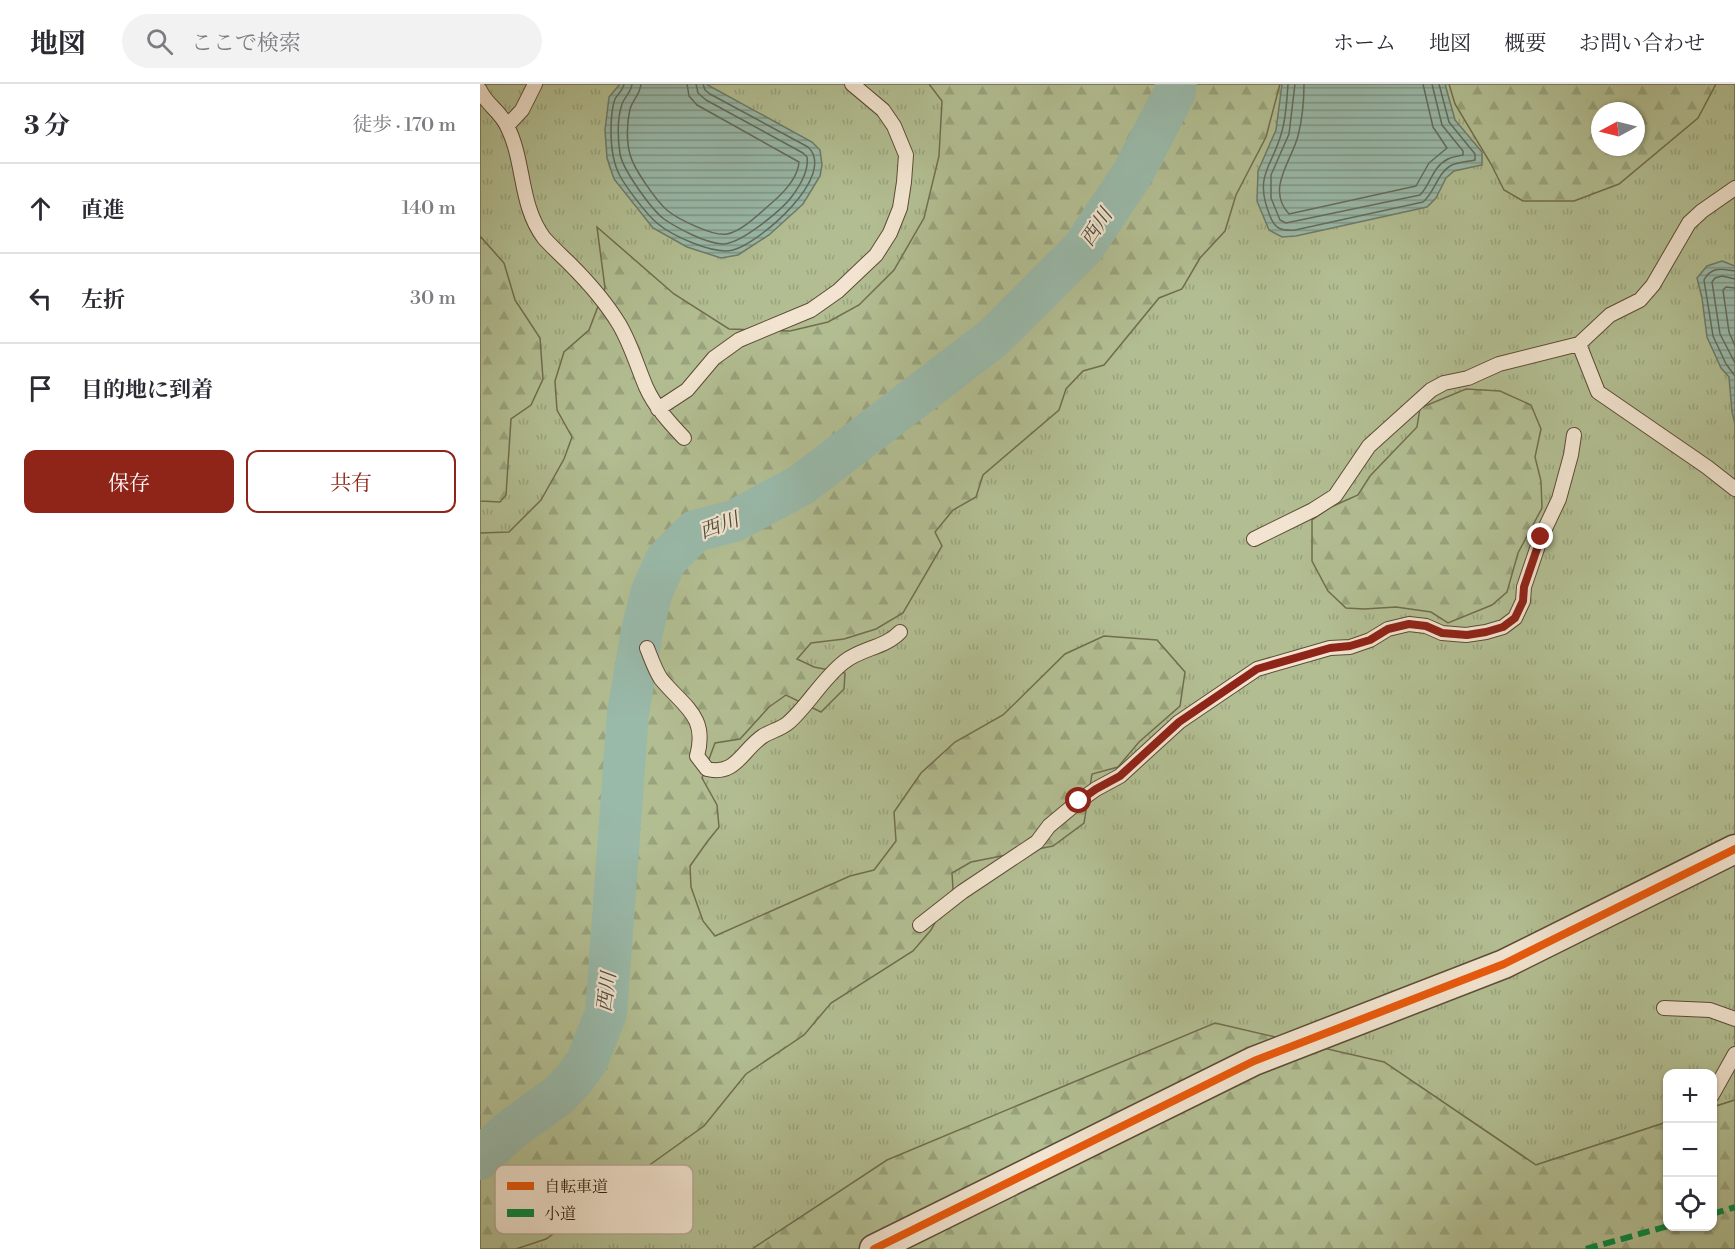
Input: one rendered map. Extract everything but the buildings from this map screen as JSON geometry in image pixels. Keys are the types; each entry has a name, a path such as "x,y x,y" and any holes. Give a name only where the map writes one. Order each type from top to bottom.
{"street":[{"path":"874,1249 1254,1061 1504,963 1735,849"}],"lane":[{"path":"507,126 522,110 535,84"},
{"path":"658,409 687,390 714,358 739,340 811,310 838,291 876,255 890,233 900,208 906,155 894,126 882,110 852,84"},
{"path":"480,90 483,97 494,107 507,126 519,161 523,189 544,238 601,296 620,326 646,388 658,409 684,438"},
{"path":"1254,539 1313,510 1335,496 1369,446 1431,390 1444,383 1468,378 1499,364 1579,344 1610,315 1640,300 1653,285 1689,223 1735,188"},
{"path":"1579,344 1598,392 1735,489"},
{"path":"920,925 962,892 1037,842 1049,826 1096,789 1125,772 1179,722 1257,669 1330,648 1350,646 1370,640 1388,629 1409,624 1426,626 1442,633 1467,635 1503,627 1515,618 1523,601 1524,587 1541,537 1559,499 1574,435"},
{"path":"647,648 659,676 696,718 702,739 697,756 707,769 718,772 732,766 763,736 788,723 841,663 856,653 892,640 900,632"},
{"path":"1664,1008 1710,1010 1735,1019"},
{"path":"1717,1088 1735,1054"}],"green space":[{"path":"480,84 1735,84 1735,1100 1717,1106 1717,1069 1663,1069 1663,1123 1536,1165 1384,1062 968,1249 480,1249"},
{"path":"929,84 1280,84 1266,137 1236,195 1225,231 1200,258 1182,289 1159,298 1104,365 1083,371 1066,389 1059,410 983,475 976,497 953,510 935,532 942,546 903,613 876,629 844,639 811,643 797,659 814,667 845,673 844,689 821,712 786,695 769,707 740,739 715,743 702,778 717,805 719,827 690,866 691,887 703,921 715,936 850,876 874,870 896,841 894,812 921,773 955,742 1003,715 1065,654 1104,636 1157,640 1185,672 1180,706 1139,742 1118,767 1092,774 1084,823 1053,846 971,862 952,873 953,889 931,930 913,951 831,1003 804,1035 746,1074 704,1126 649,1165 495,1165 495,1234 553,1234 546,1239 516,1249 480,1249 480,533 509,532 541,500 564,459 572,437 557,410 555,381 564,352 589,330 605,288 597,227 674,294 729,329 790,331 828,322 859,305 894,270 924,218 939,156 942,101"},
{"path":"1449,84 1716,84 1698,118 1619,184 1574,201 1523,201 1504,190 1455,104"},
{"path":"480,236 504,263 515,300 540,338 543,379 531,405 511,419 506,495 500,502 480,501"},
{"path":"1466,389 1500,391 1531,405 1541,429 1535,457 1541,481 1542,508 1518,553 1507,592 1492,605 1448,623 1431,612 1396,607 1346,608 1328,591 1312,561 1312,520 1331,507 1358,495 1370,476 1417,427 1420,408"},
{"path":"1215,1023 1384,1062 1536,1165 1663,1123 1663,1231 1717,1231 1717,1106 1735,1100 1735,1249 752,1249 887,1160"}],"water":[{"path":"620,84 706,84 812,142 820,150 822,165 820,176 803,204 769,235 738,255 721,258 687,247 653,228 614,179 607,158 605,130 609,97"},
{"path":"1282,84 1445,84 1455,120 1482,152 1482,165 1454,171 1446,178 1436,198 1427,207 1296,236 1282,237 1269,230 1257,201 1258,171 1276,130"},
{"path":"1722,261 1735,266 1735,424 1729,377 1721,368 1707,337 1697,278 1707,266"}],"waterway":[{"name":"西川","path":"480,1159 508,1132 559,1095 574,1079 587,1061 606,1013 628,713 642,631 652,591 666,560 695,531 734,521 801,485 993,338 1083,248 1133,173 1175,92 1176,84"}],"marked path":[{"path":"1717,1212 1735,1207"},
{"path":"1586,1249 1663,1227"}],"cycle path":[{"path":"874,1249 1254,1061 1504,964 1735,849"}],"route":[{"path":"1079,801 1131,768 1179,722 1239,679 1257,669 1330,648 1350,646 1370,640 1388,629 1409,624 1426,626 1442,633 1467,635 1503,627 1515,618 1523,601 1524,587 1541,537"}]}
